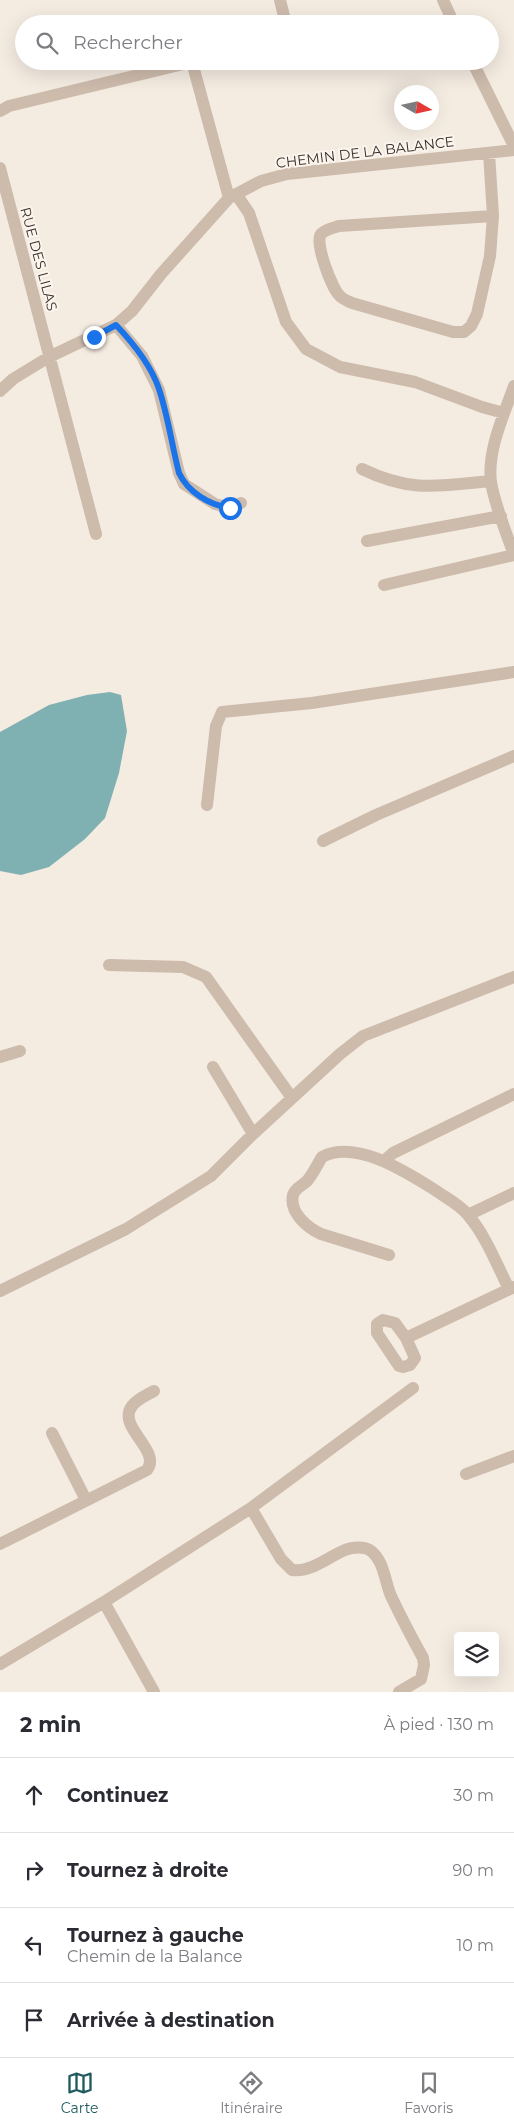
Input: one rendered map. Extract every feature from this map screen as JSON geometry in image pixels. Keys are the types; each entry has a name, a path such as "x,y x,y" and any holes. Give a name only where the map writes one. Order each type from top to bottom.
{"street":[{"path":"280,0 284,15"},
{"path":"444,0 450,15"},
{"path":"0,111 10,106 161,70"},
{"path":"196,70 232,196 249,213 286,322 306,349 340,367 415,382 482,407 504,412"},
{"path":"476,70 514,148"},
{"name":"CHEMIN DE LA BALANCE","path":"0,391 14,379 49,357 116,325 132,310 184,248 232,196 261,181 287,174 514,148"},
{"path":"489,152 493,216 490,256 477,314 471,326 464,332 453,332 352,303 339,295 320,250 319,240 321,234 339,226 493,216"},
{"name":"RUE DES LILAS","path":"0,168 96,534"},
{"path":"116,325 142,356 159,390 179,473 184,484 204,499 223,507 230,508 241,503"},
{"path":"384,585 514,555 491,481 493,454 504,412 514,386"},
{"path":"362,470 406,486 424,488 491,481"},
{"path":"367,541 501,516"},
{"path":"208,805 216,726 222,712 312,703 514,672"},
{"path":"323,841 514,756"},
{"path":"109,965 183,967 206,977 292,1098"},
{"path":"0,1291 126,1229 211,1176 292,1098 340,1054 363,1036 514,976"},
{"path":"0,1056 20,1051"},
{"path":"213,1067 253,1134"},
{"path":"384,1160 393,1153 514,1094"},
{"path":"389,1255 311,1230 302,1221 293,1202 295,1191 306,1182 322,1157 328,1154 357,1153 384,1160 452,1201 468,1215 476,1226 512,1288 406,1338"},
{"path":"468,1215 514,1193"},
{"path":"0,1664 104,1602 251,1508 412,1388"},
{"path":"0,1544 142,1472 150,1466 149,1457 131,1425 128,1415 130,1408 136,1402 154,1391"},
{"path":"52,1434 86,1500"},
{"path":"466,1474 514,1456"},
{"path":"251,1508 281,1559 292,1570 306,1569 347,1550 365,1548 373,1553 380,1563 390,1594 423,1658 424,1665 421,1679 399,1692"},
{"path":"104,1602 154,1692"}],"water":[{"path":"110,692 121,695 127,731 119,773 105,818 85,839 49,867 21,875 0,871 0,732 49,705 87,695"}],"route":[{"path":"94,337 116,325 129,338 142,356 159,390 179,473 184,484 204,499 230,508"}]}
